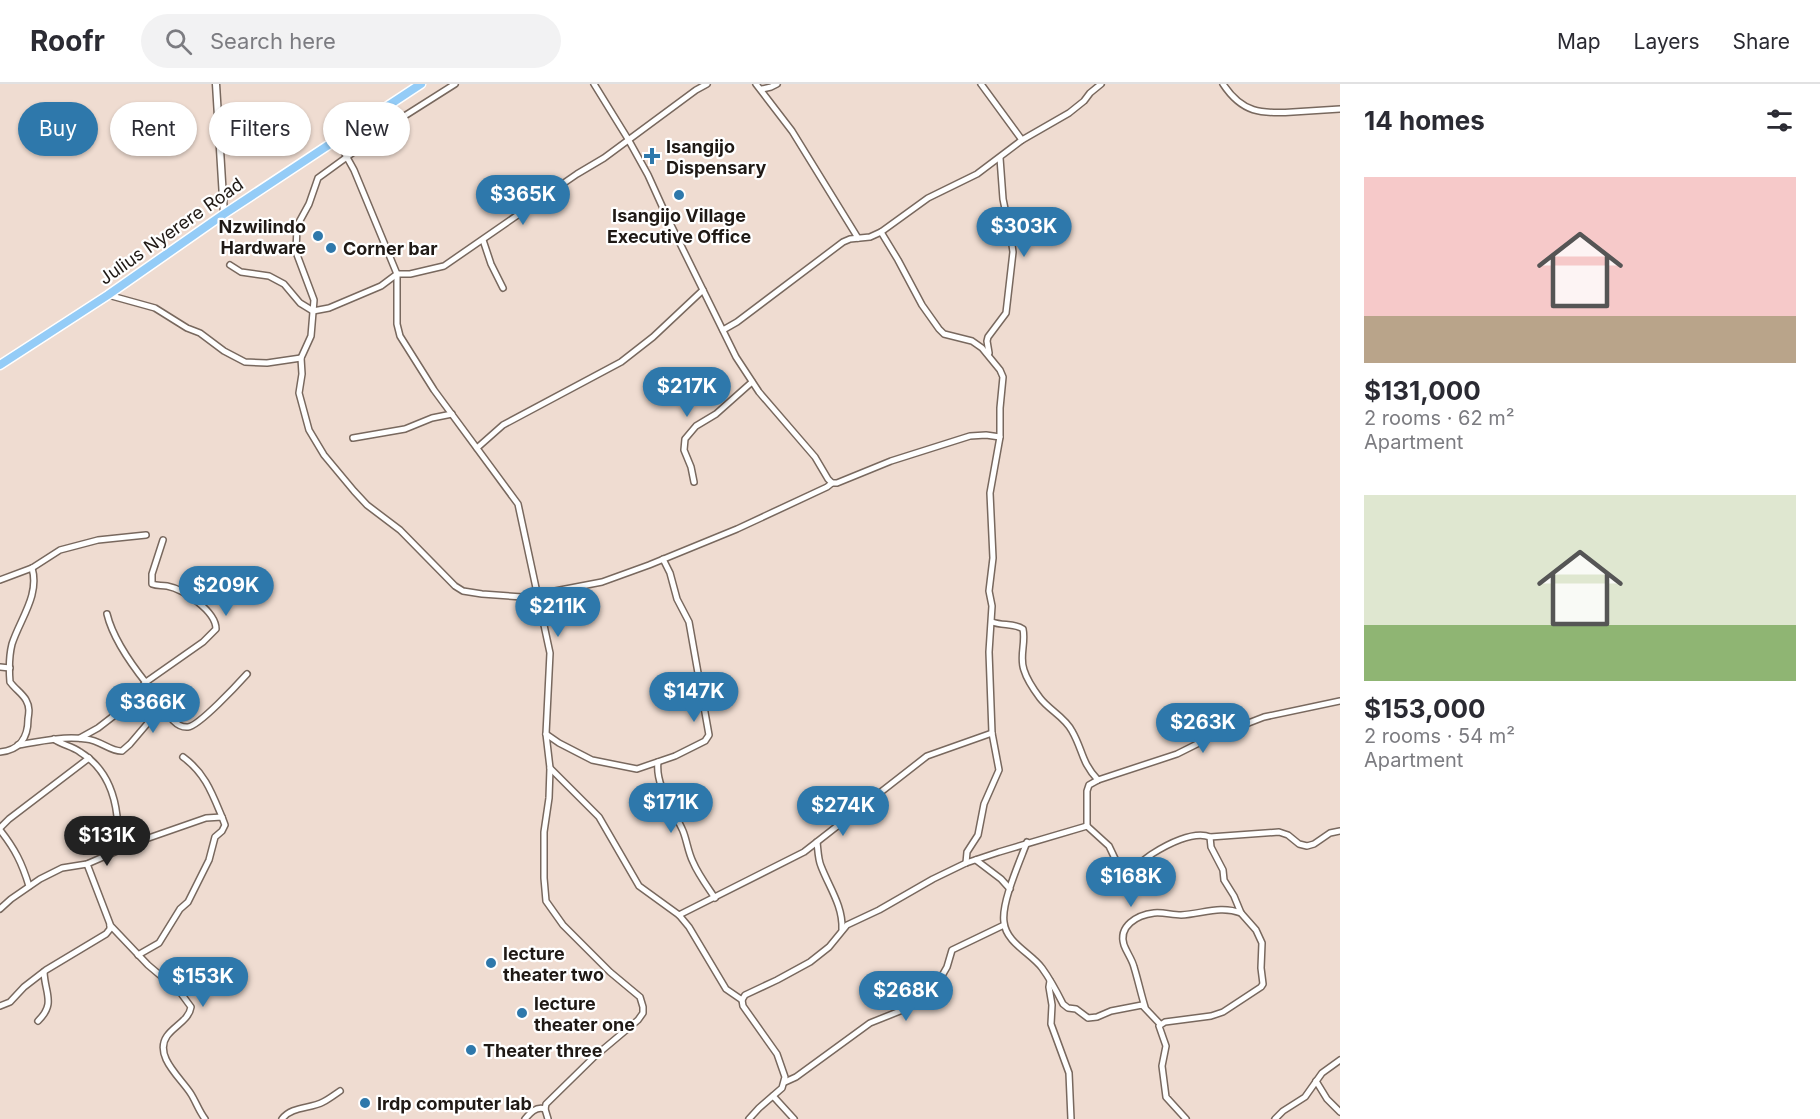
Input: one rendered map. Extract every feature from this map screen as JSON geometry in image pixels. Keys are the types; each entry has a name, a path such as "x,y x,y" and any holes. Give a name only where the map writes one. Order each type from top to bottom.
{"highway":[{"name":"Julius Nyerere Road","path":"394,102 421,84"},
{"name":"Julius Nyerere Road","path":"0,365 108,295 323,149"}],"street":[{"path":"216,84 224,214"},
{"path":"455,84 395,122 318,178 309,204 297,226 297,252 314,300 311,336 301,358 302,374 299,393 309,430 324,455 367,505 400,530 455,586 463,591 482,594 537,598 555,591 602,582 737,529 832,483 841,482 891,461 970,436 1000,437"},
{"path":"594,84 648,175 736,357 752,382 815,457 832,483"},
{"path":"230,265 241,272 269,276 284,285 300,303 313,311 329,308 381,286 397,274 444,266 577,174 604,158 707,84"},
{"path":"756,84 792,131 858,238"},
{"path":"981,84 1022,140"},
{"path":"723,330 737,322 843,242 870,237 881,232 928,198 977,174 1022,140 1070,113 1101,84"},
{"path":"1232,84 1225,87 1239,103 1253,111 1269,114 1340,109"},
{"path":"762,89 774,86"},
{"path":"766,96 774,86"},
{"path":"347,157 369,203 397,274 400,336 428,381 518,504 550,653 546,734 550,768 549,798 544,832 546,902 563,925 609,972 636,993 643,1007 638,1020 546,1104 548,1119"},
{"path":"989,355 988,337 1006,313 1013,252 1000,158"},
{"path":"881,232 922,305 939,329 944,334 972,341 989,355 1003,377 1000,437 990,493 993,558 989,591 992,606 989,652 992,733 999,770 984,804 978,835 967,852 966,863"},
{"path":"483,240 491,264 503,288"},
{"path":"477,448 503,425 621,362 653,337 703,290"},
{"path":"108,295 156,308 245,362 267,363 301,358"},
{"path":"694,482 684,450 685,440 696,426 716,414 752,382"},
{"path":"353,438 394,432 432,418 452,414"},
{"path":"0,580 32,568 60,550 98,540 146,535"},
{"path":"80,738 120,711 146,682 203,642 216,629 214,620 199,602 167,586 152,584 152,574 163,540"},
{"path":"546,734 592,760 637,769 675,756 705,741 709,735 689,622 677,599 670,573 663,559"},
{"path":"18,746 28,733 29,707 26,699 10,682 10,668 12,645 34,590 35,577 32,568"},
{"path":"107,614 113,634 160,699 169,717 184,727 190,727 207,714 247,674"},
{"path":"992,622 1023,629 1022,661 1028,679 1041,700 1052,708 1072,731 1084,763 1098,780"},
{"path":"0,667 10,668"},
{"path":"1340,700 1264,717 1224,731 1177,754 1098,780 1089,785 1087,790 1087,825 1109,846 1118,866 1123,870 1141,864 1153,853 1178,840 1196,835 1205,834 1210,837 1279,832 1288,834 1299,844 1307,846 1330,833 1340,831"},
{"path":"0,752 54,739 80,738 96,740 114,750 122,751 164,707"},
{"path":"679,915 804,852 927,756 992,733"},
{"path":"54,739 81,752 106,776 117,816"},
{"path":"138,955 159,943 180,909 188,902 209,860 215,837 225,825 210,789 196,766 183,757"},
{"path":"29,886 23,864 0,829 9,819 89,758"},
{"path":"658,762 659,778 683,832 693,863 715,898"},
{"path":"550,768 599,817 639,886 679,915 726,989 742,1000"},
{"path":"0,909 29,886 62,868 87,864 140,841 206,818 222,817"},
{"path":"749,1119 783,1088 785,1077 781,1061 743,1006 742,1000 745,994 777,981 810,962 829,947 842,930 853,921 879,910 933,879 966,863 1087,825"},
{"path":"1160,1024 1211,1017 1223,1012 1263,984 1262,944 1256,930 1241,913 1224,880 1223,870 1211,846 1210,837"},
{"path":"817,842 821,866 841,915 842,930"},
{"path":"1027,842 1004,911 1004,926 1011,937 1041,967 1063,1004 1068,1008 1076,1009 1088,1018 1142,1005 1160,1024"},
{"path":"976,860 1001,879 1010,890"},
{"path":"87,864 110,925 148,965 180,992 191,1007 190,1013 166,1037 164,1052 166,1060 192,1095 205,1119"},
{"path":"1145,1008 1134,967 1124,944 1126,927 1138,917 1153,913 1182,915 1214,909 1230,909 1241,913"},
{"path":"0,1006 10,1002 24,987 44,972 106,934 110,925"},
{"path":"785,1082 796,1077 870,1023 902,1012 943,975 952,950 1004,926"},
{"path":"38,1021 46,1012 49,1000 44,972"},
{"path":"1050,981 1051,1024 1069,1073 1071,1119"},
{"path":"1160,1024 1158,1029 1166,1046 1162,1066 1166,1096 1186,1119"},
{"path":"1275,1119 1305,1097 1322,1073 1340,1060"},
{"path":"1316,1081 1326,1099 1340,1112"},
{"path":"282,1119 291,1111 322,1103 340,1091"},
{"path":"773,1096 794,1119"},
{"path":"525,1119 536,1108 545,1109"}],"place":[{"name":"Isangijo Dispensary","path":"652,156"},
{"name":"Isangijo Village Executive Office","path":"679,195"},
{"name":"Nzwilindo Hardware","path":"318,236"},
{"name":"Corner bar","path":"331,248"},
{"name":"lecture theater two","path":"491,963"},
{"name":"lecture theater one","path":"522,1013"},
{"name":"Theater three","path":"471,1050"},
{"name":"Irdp computer lab","path":"365,1103"}]}
